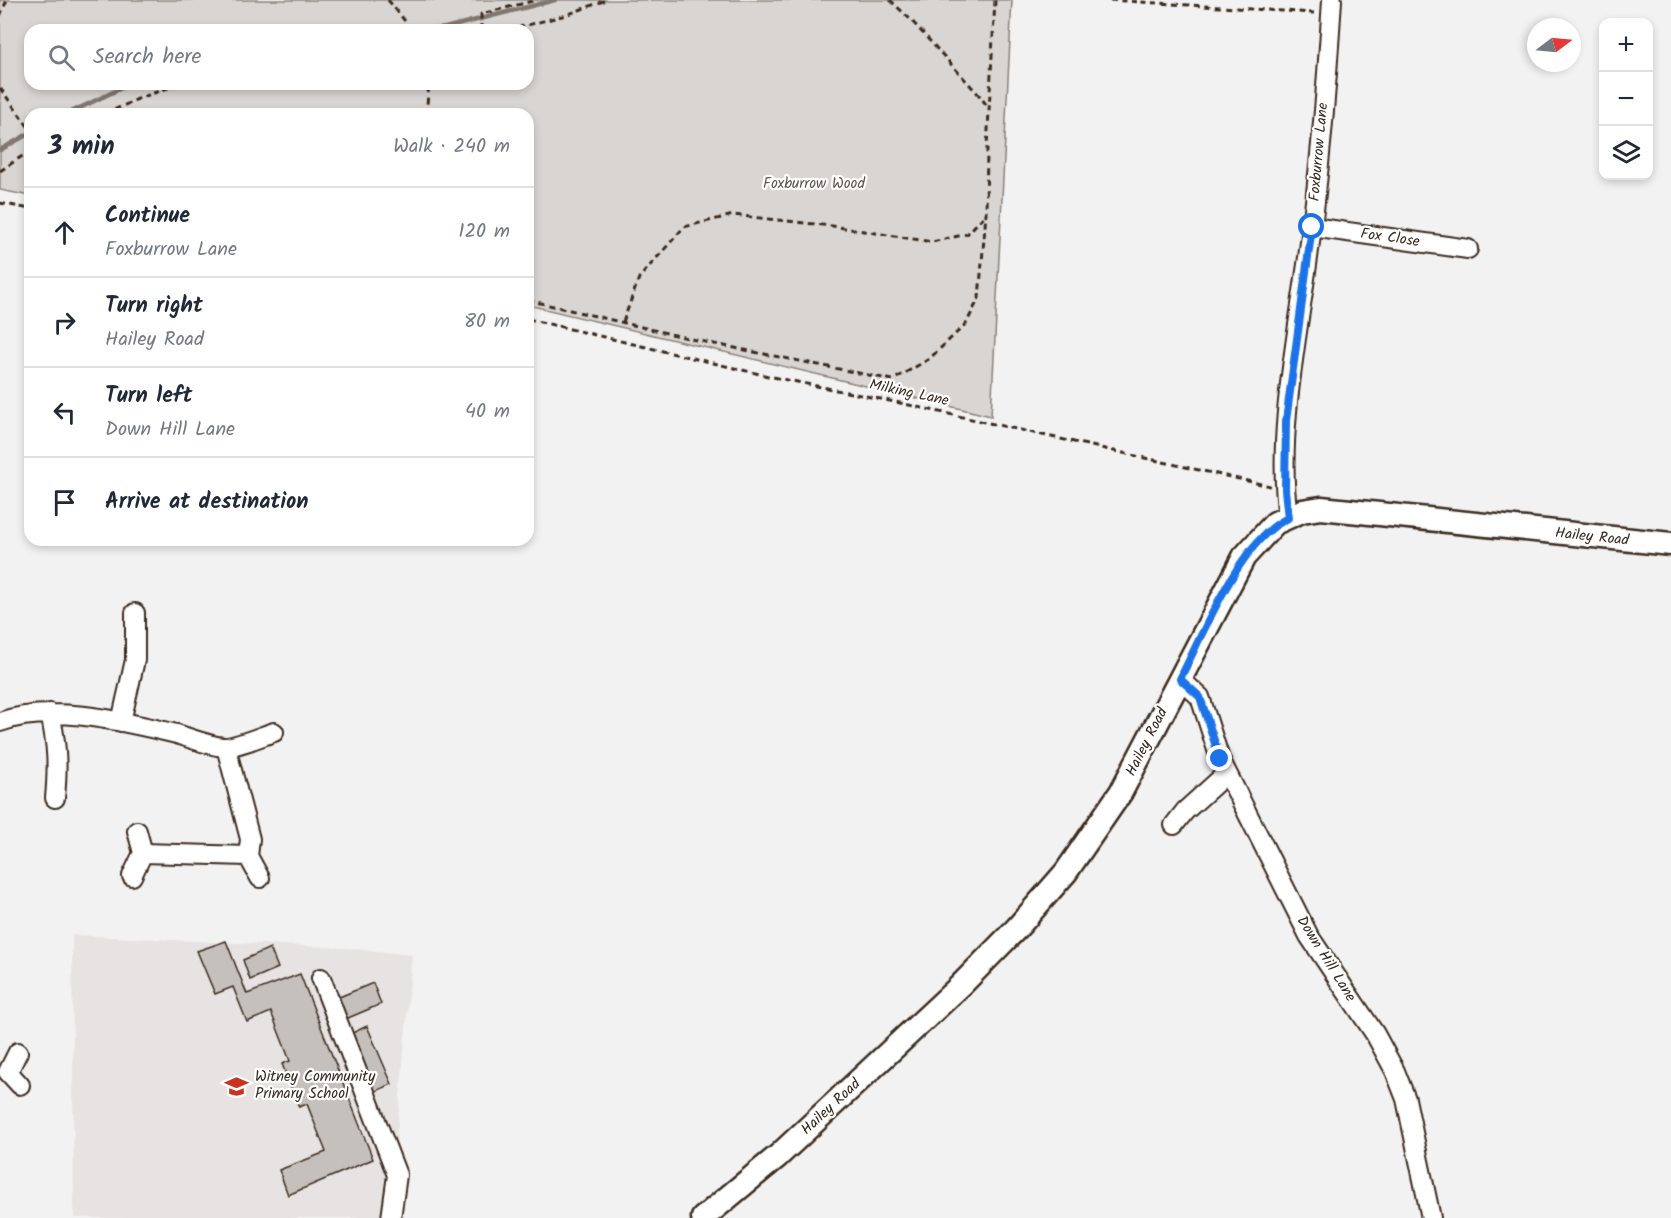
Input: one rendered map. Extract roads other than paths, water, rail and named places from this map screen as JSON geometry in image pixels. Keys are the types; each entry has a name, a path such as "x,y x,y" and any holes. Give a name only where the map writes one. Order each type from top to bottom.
{"main road":[{"name":"Hailey Road","path":"704,1218 838,1102 960,986 1017,928 1066,872 1121,792 1244,557 1275,523 1302,511 1321,508 1671,544"}],"street":[{"name":"Foxburrow Lane","path":"1288,518 1285,490 1286,421 1312,227 1331,8"},
{"name":"Fox Close","path":"1312,227 1468,249"},
{"path":"121,722 135,660 135,613"},
{"name":"Down Hill Lane","path":"1180,679 1200,697 1220,759 1309,936 1375,1034 1395,1071 1406,1099 1431,1218"},
{"path":"51,713 57,745 58,767 55,798"},
{"path":"0,722 33,714 51,713 121,722 226,747 274,732"},
{"path":"226,747 249,839 248,856 260,878"},
{"path":"1174,825 1227,773"},
{"path":"132,876 143,853 137,831"},
{"path":"143,853 248,856"},
{"path":"321,978 397,1175 392,1218"},
{"path":"9,1076 18,1052"}],"waterway":[{"path":"461,24 555,0"},
{"path":"80,108 117,90"},
{"path":"0,150 24,136"}],"place":[{"name":"Witney Community Primary School","path":"237,1086"}],"park label":[{"name":"Foxburrow Wood","path":"814,184"}]}
